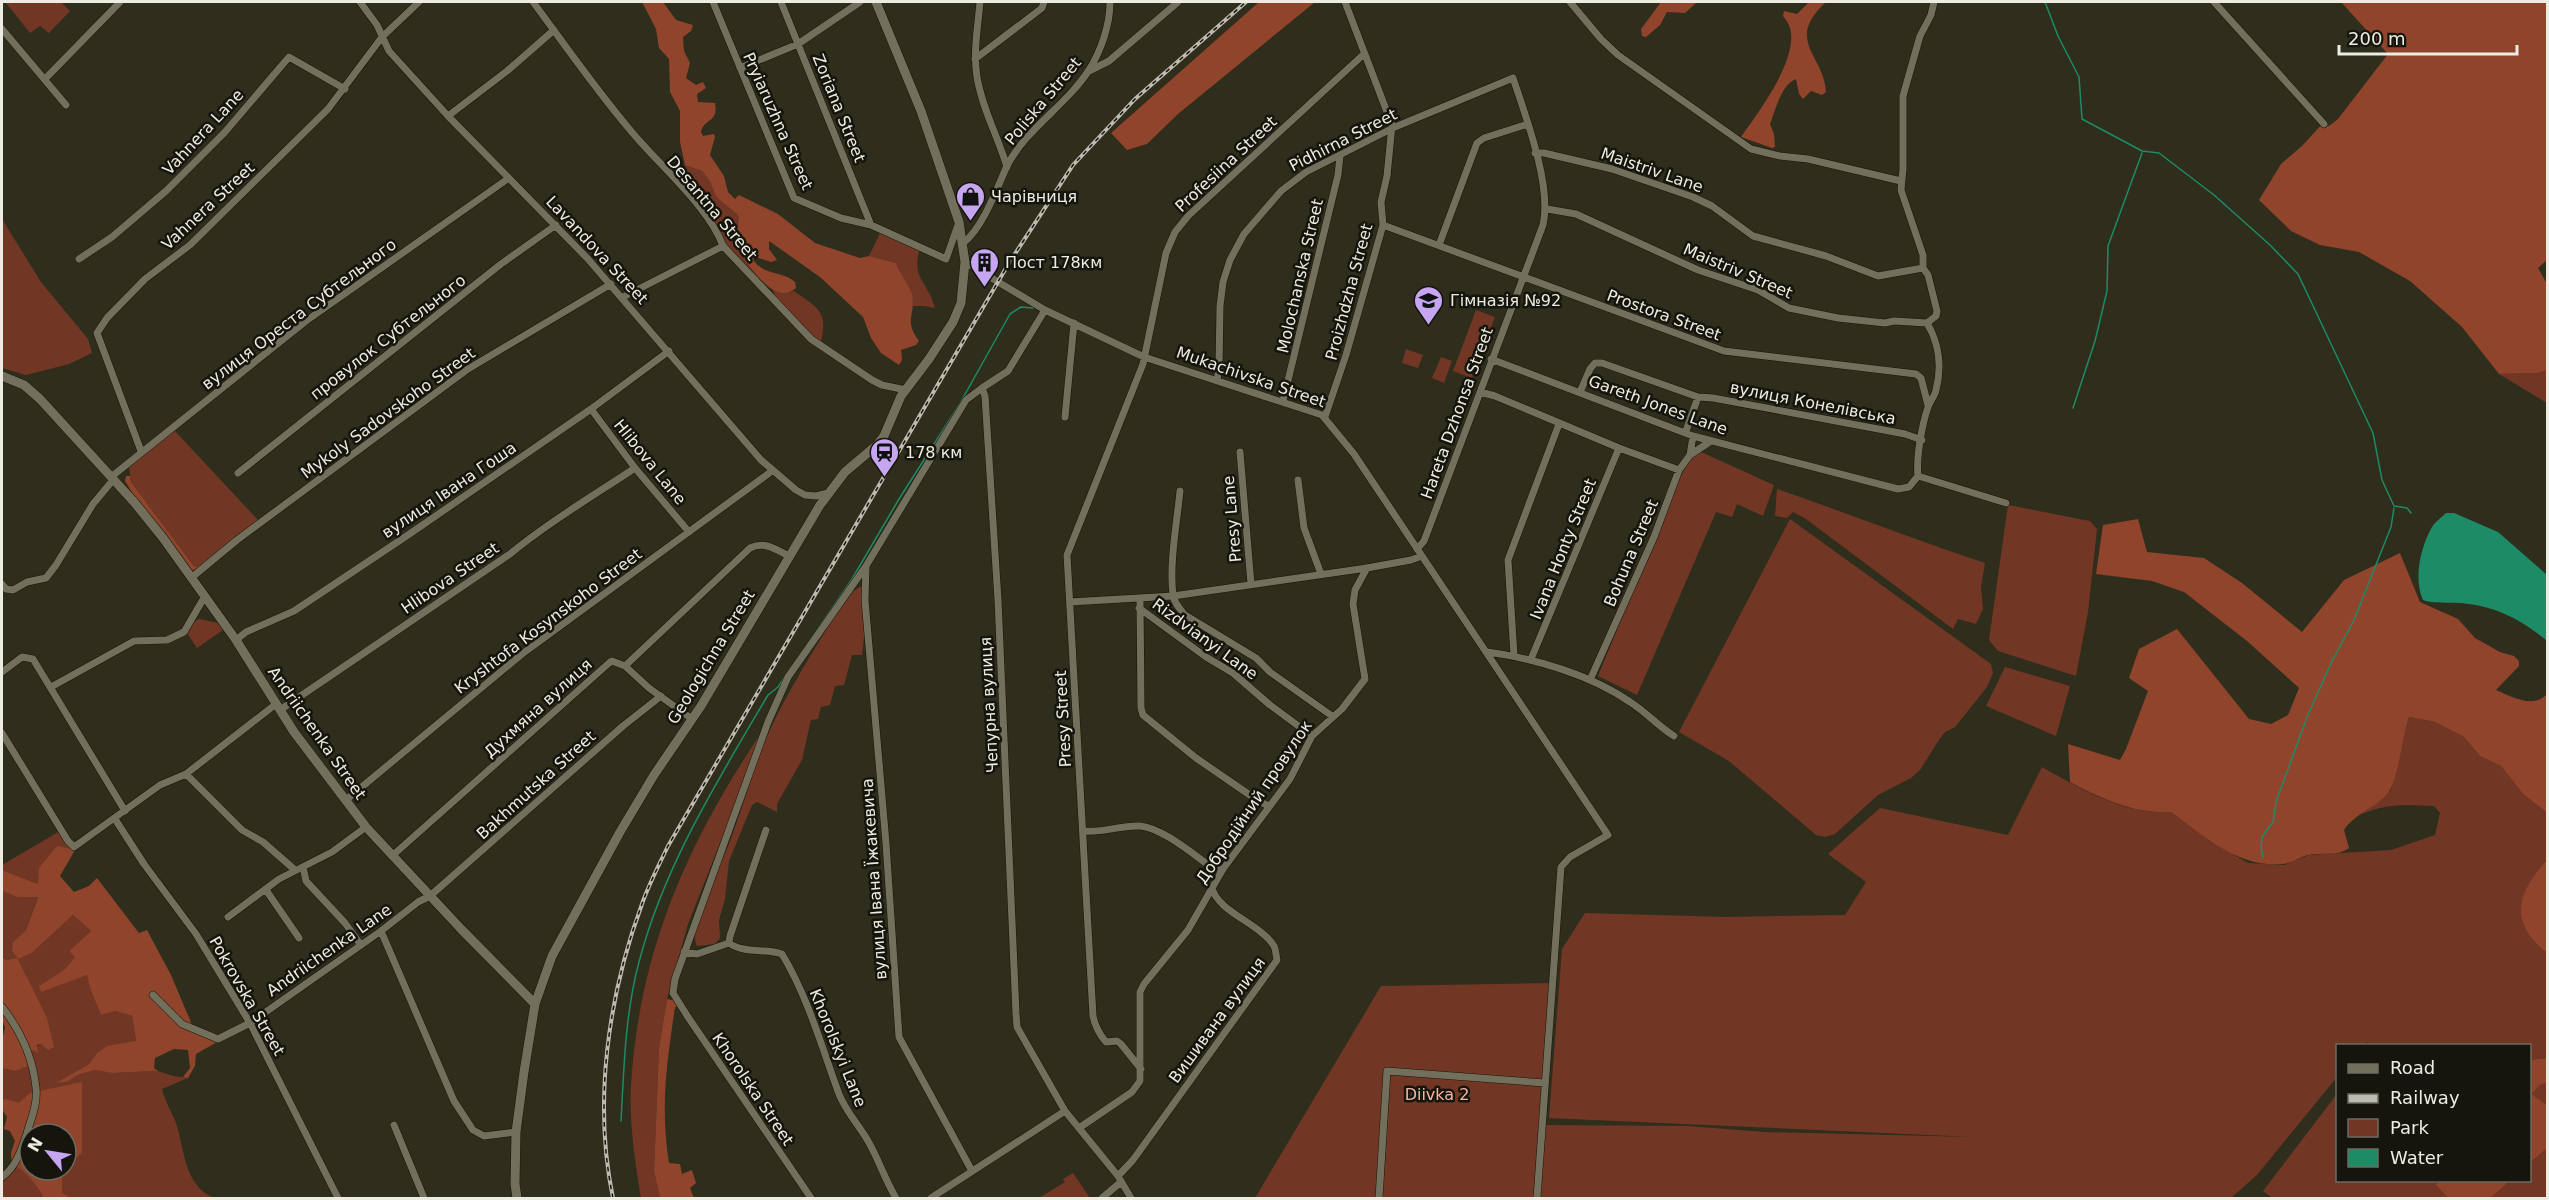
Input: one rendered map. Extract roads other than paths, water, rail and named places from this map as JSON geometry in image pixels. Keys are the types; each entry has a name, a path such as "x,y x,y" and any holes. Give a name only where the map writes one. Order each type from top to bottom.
{"street":[{"path":"45,79 120,2"},
{"name":"Lavandova Street","path":"360,2 377,25 389,51 448,116 556,225 623,297 772,471 806,495 816,496 828,493"},
{"name":"Vahnera Street","path":"141,451 97,333 107,318 145,279 190,245 312,125 345,89 382,37 419,2"},
{"name":"Desantna Street","path":"533,2 612,108 690,197 720,238 723,246 822,348 882,385 906,390"},
{"name":"Pryiaruzhna Street","path":"712,2 794,198 809,206 871,225 946,259 959,222"},
{"name":"Zoriana Street","path":"781,2 871,225"},
{"path":"740,68 798,44 860,2"},
{"path":"876,2 921,111 959,222 965,262"},
{"path":"980,2 975,59 980,92 1007,167"},
{"path":"975,59 982,56 1042,8 1044,2"},
{"name":"Poliska Street","path":"963,243 989,207 1007,167 1034,132 1089,71 1108,25 1110,2"},
{"path":"1089,71 1109,61 1178,2"},
{"name":"Proizhdzha Street","path":"1325,417 1346,355 1383,225 1381,202 1387,176 1392,130 1386,107 1345,2"},
{"path":"1570,2 1601,39 1618,55 1751,149 1780,156 1808,159 1900,181"},
{"path":"1934,2 1931,15 1920,36 1903,96 1903,169 1900,181 1923,255 1923,268 1928,275 1937,311 1936,316 1927,322 1933,332 1939,356 1936,392 1928,405 1917,463 1918,476 2006,503"},
{"path":"2214,2 2324,124"},
{"path":"2,29 66,105"},
{"path":"448,116 507,71 554,30"},
{"name":"Profesiina Street","path":"1144,357 1166,253 1175,232 1188,216 1364,54"},
{"name":"Vahnera Lane","path":"79,259 112,237 166,191 225,132 289,57 345,89"},
{"name":"Pidhirna Street","path":"1217,380 1223,282 1236,245 1250,226 1291,182 1392,130 1513,78 1528,124"},
{"path":"1439,245 1478,143 1484,138 1528,124 1547,209"},
{"name":"Maistriv Lane","path":"1535,153 1544,153 1612,169 1694,197 1712,206 1753,236 1826,256 1878,276 1923,268"},
{"name":"Molochanska Street","path":"1283,401 1338,175 1340,156"},
{"name":"вулиця Ореста Субтельного","path":"2,584 6,589 13,590 38,577 46,578 112,478 141,451 306,321 509,178"},
{"name":"Hareta Dzhonsa Street","path":"1419,552 1523,279 1547,209"},
{"name":"Maistriv Street","path":"1547,209 1576,214 1698,270 1758,290 1789,308 1838,318 1886,323 1894,321 1927,322"},
{"name":"провулок Субтельного","path":"238,473 501,264 556,225"},
{"name":"Prostora Street","path":"1383,225 1523,279 1724,351 1916,374 1921,378 1928,405"},
{"path":"623,297 723,246"},
{"name":"Mukachivska Street","path":"965,262 1045,310 1144,357 1283,401 1325,417 1354,454 1608,835 1570,857 1561,867 1545,1083"},
{"name":"Geologichna Street","path":"535,1004 552,956 586,892 649,784 692,719 828,493 845,472 877,445 891,424 906,390 953,322 961,303 965,262"},
{"name":"Mykoly Sadovskoho Street","path":"191,578 237,540 468,369 611,284"},
{"path":"766,830 729,943 697,954 684,952 768,722 788,677 866,566 966,400 1008,371 1045,310"},
{"path":"1065,417 1074,323"},
{"name":"вулиця Івана Гоша","path":"236,640 303,605 591,409 669,351"},
{"name":"Presy Street","path":"1141,1070 1121,1044 1117,1041 1106,1042 1095,1027 1093,1016 1067,555 1135,387 1144,357"},
{"name":"Gareth Jones Lane","path":"1491,359 1711,441 1898,489 1909,487 1918,476"},
{"name":"вулиця Конелівська","path":"1580,392 1590,369 1595,363 1602,363 1698,398 1713,398 1905,434 1922,440"},
{"name":"Andriichenka Street","path":"2,376 24,385 40,399 134,502 205,596 278,707 366,826 392,856 535,1004"},
{"name":"Чепурна вулиця","path":"982,388 985,396 998,600 1017,1028 1065,1111 1119,1179 1131,1198"},
{"path":"1480,392 1679,470"},
{"path":"1690,434 1698,398"},
{"name":"Hlibova Lane","path":"591,409 635,468 689,532"},
{"path":"1514,655 1508,560 1559,424"},
{"name":"Bohuna Street","path":"1590,680 1654,537 1679,470 1689,455 1690,434"},
{"path":"1689,455 1711,441"},
{"name":"Ivana Honty Street","path":"1531,659 1619,448"},
{"name":"Presy Lane","path":"1240,452 1251,584"},
{"name":"Hlibova Street","path":"278,707 510,554 531,537 635,468"},
{"name":"Kryshtofa Kosynskoho Street","path":"346,800 522,654 772,471"},
{"path":"1298,480 1304,528 1321,574"},
{"path":"1173,597 1180,491"},
{"path":"692,719 625,666 750,548 758,544 765,544 789,556"},
{"name":"Presy Lane","path":"1070,602 1139,604 1251,584 1411,560 1419,552"},
{"name":"вулиця Івана Їжакевича","path":"866,566 865,600 886,843 898,1037 972,1171"},
{"name":"Добродійний провулок","path":"1079,1128 1132,1092 1140,1081 1140,992 1188,930 1222,869 1290,778 1312,736 1342,709 1365,680 1353,604 1354,590 1367,568"},
{"path":"51,687 135,641 167,640 184,632 205,596"},
{"name":"Rizdvianyi Lane","path":"1173,597 1185,615 1256,658 1270,672 1332,716"},
{"path":"1139,604 1143,715 1196,758 1269,806"},
{"name":"Rizdvianyi Lane","path":"1139,604 1206,657 1233,673 1270,705 1312,736"},
{"path":"1487,652 1531,659 1590,680 1632,703 1674,736"},
{"path":"2,672 22,657 33,659 124,811"},
{"name":"Духмяна вулиця","path":"392,856 601,669 612,661 625,666"},
{"name":"Bakhmutska Street","path":"430,896 623,726 661,696"},
{"path":"2,733 68,841 74,847 159,785 186,774 278,707"},
{"path":"186,774 242,830 263,842 295,870"},
{"name":"Pokrovska Street","path":"115,819 144,864 196,934 250,1023 338,1198"},
{"path":"228,917 295,870 332,852 366,826"},
{"path":"1083,831 1093,832 1143,826 1168,837 1214,869 1222,869"},
{"path":"303,867 306,881 345,923 360,945"},
{"name":"Вишивана вулиця","path":"1102,1198 1133,1160 1277,960 1274,946 1216,898 1212,888"},
{"path":"266,890 299,938"},
{"name":"Andriichenka Lane","path":"153,995 182,1024 218,1039 250,1023 381,931 418,902 430,896"},
{"path":"381,931 454,1101 473,1130 484,1136 516,1132"},
{"name":"Khorolskyi Lane","path":"729,943 736,948 770,950 782,954 796,980 831,1067 840,1096 868,1141 886,1182 896,1198"},
{"name":"Khorolska Street","path":"684,952 673,993 708,1048 812,1198"},
{"path":"518,1198 515,1184 516,1132 535,1004"},
{"path":"2,1007 14,1023 27,1049 36,1089 34,1110 20,1152 9,1172 2,1177"},
{"path":"1379,1198 1387,1071 1545,1083 1537,1198"},
{"path":"931,1198 1065,1111"},
{"path":"394,1125 424,1198"}],"water":[{"path":"2446,513 2454,513 2498,532 2547,575 2547,641 2517,620 2485,607 2423,600 2419,582 2422,553 2432,527"}],"waterway":[{"path":"2045,2 2058,36 2079,77 2082,119 2142,151 2159,153 2214,195 2270,245 2298,274 2373,433 2382,480 2394,506 2407,508 2411,513"},
{"path":"2073,408 2095,341 2107,291 2108,246 2142,153"},
{"path":"621,1121 624,1061 634,982 650,926 694,824 768,695 778,687 852,579 899,499 959,405 1010,314 1021,307 1033,308"},
{"path":"2263,857 2262,837 2273,822 2276,802 2307,717 2332,661 2354,620 2391,527 2394,508"}],"railway":[{"path":"613,1198 604,1125 607,1050 620,975 630,939 648,889 668,846 1009,263 1073,165 1135,99 1246,2"}],"place":[{"name":"Чарівниця","path":"970,222"},
{"name":"Пост 178км","path":"984,288"},
{"name":"Гімназія №92","path":"1429,326"},
{"name":"178 км","path":"884,478"}],"park label":[{"name":"Diivka 2","path":"1437,1094"}]}
